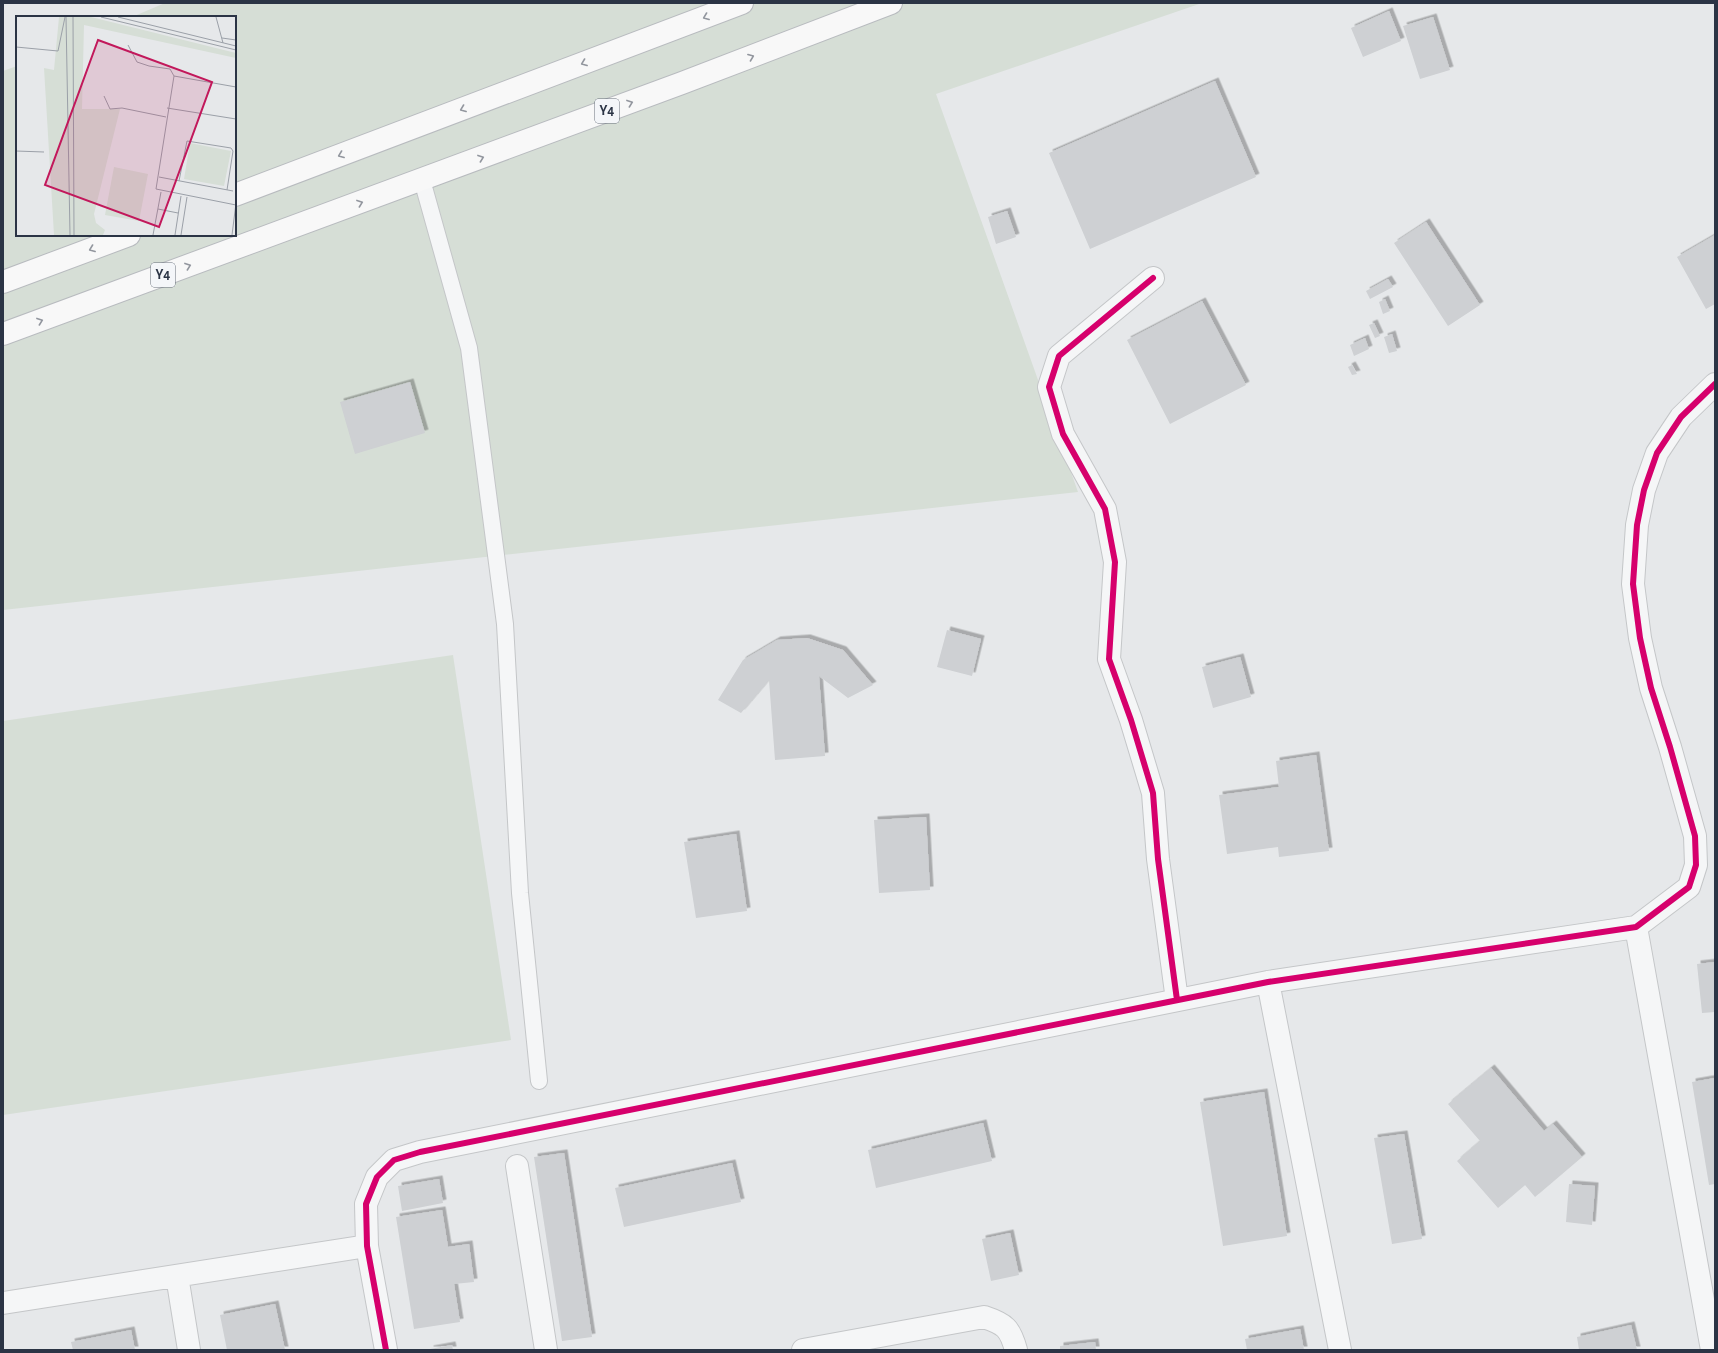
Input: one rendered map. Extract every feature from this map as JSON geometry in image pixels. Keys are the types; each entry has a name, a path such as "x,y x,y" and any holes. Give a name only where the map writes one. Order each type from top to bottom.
{"highway":[{"path":"236,195 742,3"},
{"name":"Y4","path":"3,334 689,81 891,3"},
{"path":"3,282 126,236"}],"street":[{"path":"1153,278 1059,356 1050,387 1064,434 1105,508 1115,562 1109,659 1131,720 1153,793 1158,860 1177,1000"},
{"path":"386,1350 367,1246 366,1204 377,1178 394,1160 428,1150 1268,982 1636,927 1689,887 1696,865 1695,836 1670,747 1651,688 1640,638 1633,584 1638,525 1644,490 1657,453 1681,417 1715,384"},
{"path":"1636,927 1712,1350"},
{"path":"1268,982 1340,1350"},
{"path":"517,1166 546,1350"},
{"path":"3,1302 367,1246"},
{"path":"177,1276 189,1350"},
{"path":"802,1350 984,1317 1000,1322 1010,1332 1016,1350"}],"lane":[{"path":"422,180 469,348 505,624 520,893 539,1081"}],"shaded area":[{"path":"165,3 1202,3 936,94 1078,492 3,610 3,71 16,66 16,236 236,236 236,16 134,16"},
{"path":"453,655 511,1040 3,1115 3,721"}],"building":[{"path":"1389,11 1401,41 1363,57 1351,28"},
{"path":"1433,17 1450,70 1420,79 1403,26"},
{"path":"1215,81 1256,177 1090,249 1049,153"},
{"path":"1007,211 1016,237 996,244 988,217"},
{"path":"1426,222 1480,305 1448,326 1394,243"},
{"path":"1715,235 1715,304 1706,309 1677,257"},
{"path":"1388,279 1393,287 1370,299 1366,291"},
{"path":"1385,299 1390,311 1383,314 1379,302"},
{"path":"1202,301 1246,385 1170,424 1127,340"},
{"path":"1374,323 1380,336 1375,338 1369,325"},
{"path":"1392,334 1397,351 1389,353 1384,337"},
{"path":"1365,338 1369,349 1354,356 1350,345"},
{"path":"1352,365 1357,374 1352,375 1348,367"},
{"path":"410,382 425,433 355,454 340,402"},
{"path":"947,630 981,639 972,676 937,667"},
{"path":"807,638 843,650 873,685 848,698 819,676 825,756 775,760 769,680 741,713 718,700 743,660 777,640"},
{"path":"1240,657 1251,697 1213,708 1202,667"},
{"path":"1316,755 1329,851 1279,857 1278,847 1227,854 1219,795 1279,787 1276,761"},
{"path":"926,817 930,890 879,893 874,820"},
{"path":"736,834 747,911 696,918 684,842"},
{"path":"1715,962 1715,1012 1702,1013 1697,964"},
{"path":"1491,1068 1544,1131 1553,1124 1582,1157 1535,1197 1525,1185 1498,1208 1457,1161 1480,1141 1448,1104"},
{"path":"1715,1078 1715,1184 1709,1185 1692,1082"},
{"path":"1264,1092 1287,1236 1223,1246 1200,1102"},
{"path":"983,1123 992,1161 876,1188 868,1150"},
{"path":"1404,1134 1422,1239 1392,1244 1374,1138"},
{"path":"564,1153 592,1337 562,1341 534,1157"},
{"path":"732,1163 741,1202 624,1227 615,1188"},
{"path":"439,1179 443,1203 402,1211 398,1186"},
{"path":"1569,1184 1595,1186 1592,1225 1566,1222"},
{"path":"442,1210 448,1247 469,1244 474,1282 454,1284 460,1322 414,1329 396,1217"},
{"path":"1010,1233 1019,1275 991,1281 982,1239"},
{"path":"275,1304 285,1350 227,1350 220,1315"},
{"path":"1631,1325 1637,1350 1579,1350 1577,1337"},
{"path":"1300,1329 1304,1350 1247,1350 1245,1339"},
{"path":"131,1330 135,1350 73,1350 71,1342"},
{"path":"1095,1342 1096,1350 1060,1350 1060,1346"},
{"path":"452,1345 453,1350 430,1350 430,1349"}],"cycle path":[{"path":"1153,278 1059,356 1049,387 1063,434 1105,509 1115,562 1109,659 1131,720 1153,793 1158,859 1177,1000"},
{"path":"386,1350 367,1246 366,1204 377,1177 394,1160 420,1152 1268,982 1636,927 1689,887 1696,865 1695,836 1670,747 1651,688 1640,638 1633,584 1637,525 1644,490 1657,453 1681,417 1715,384"}]}
